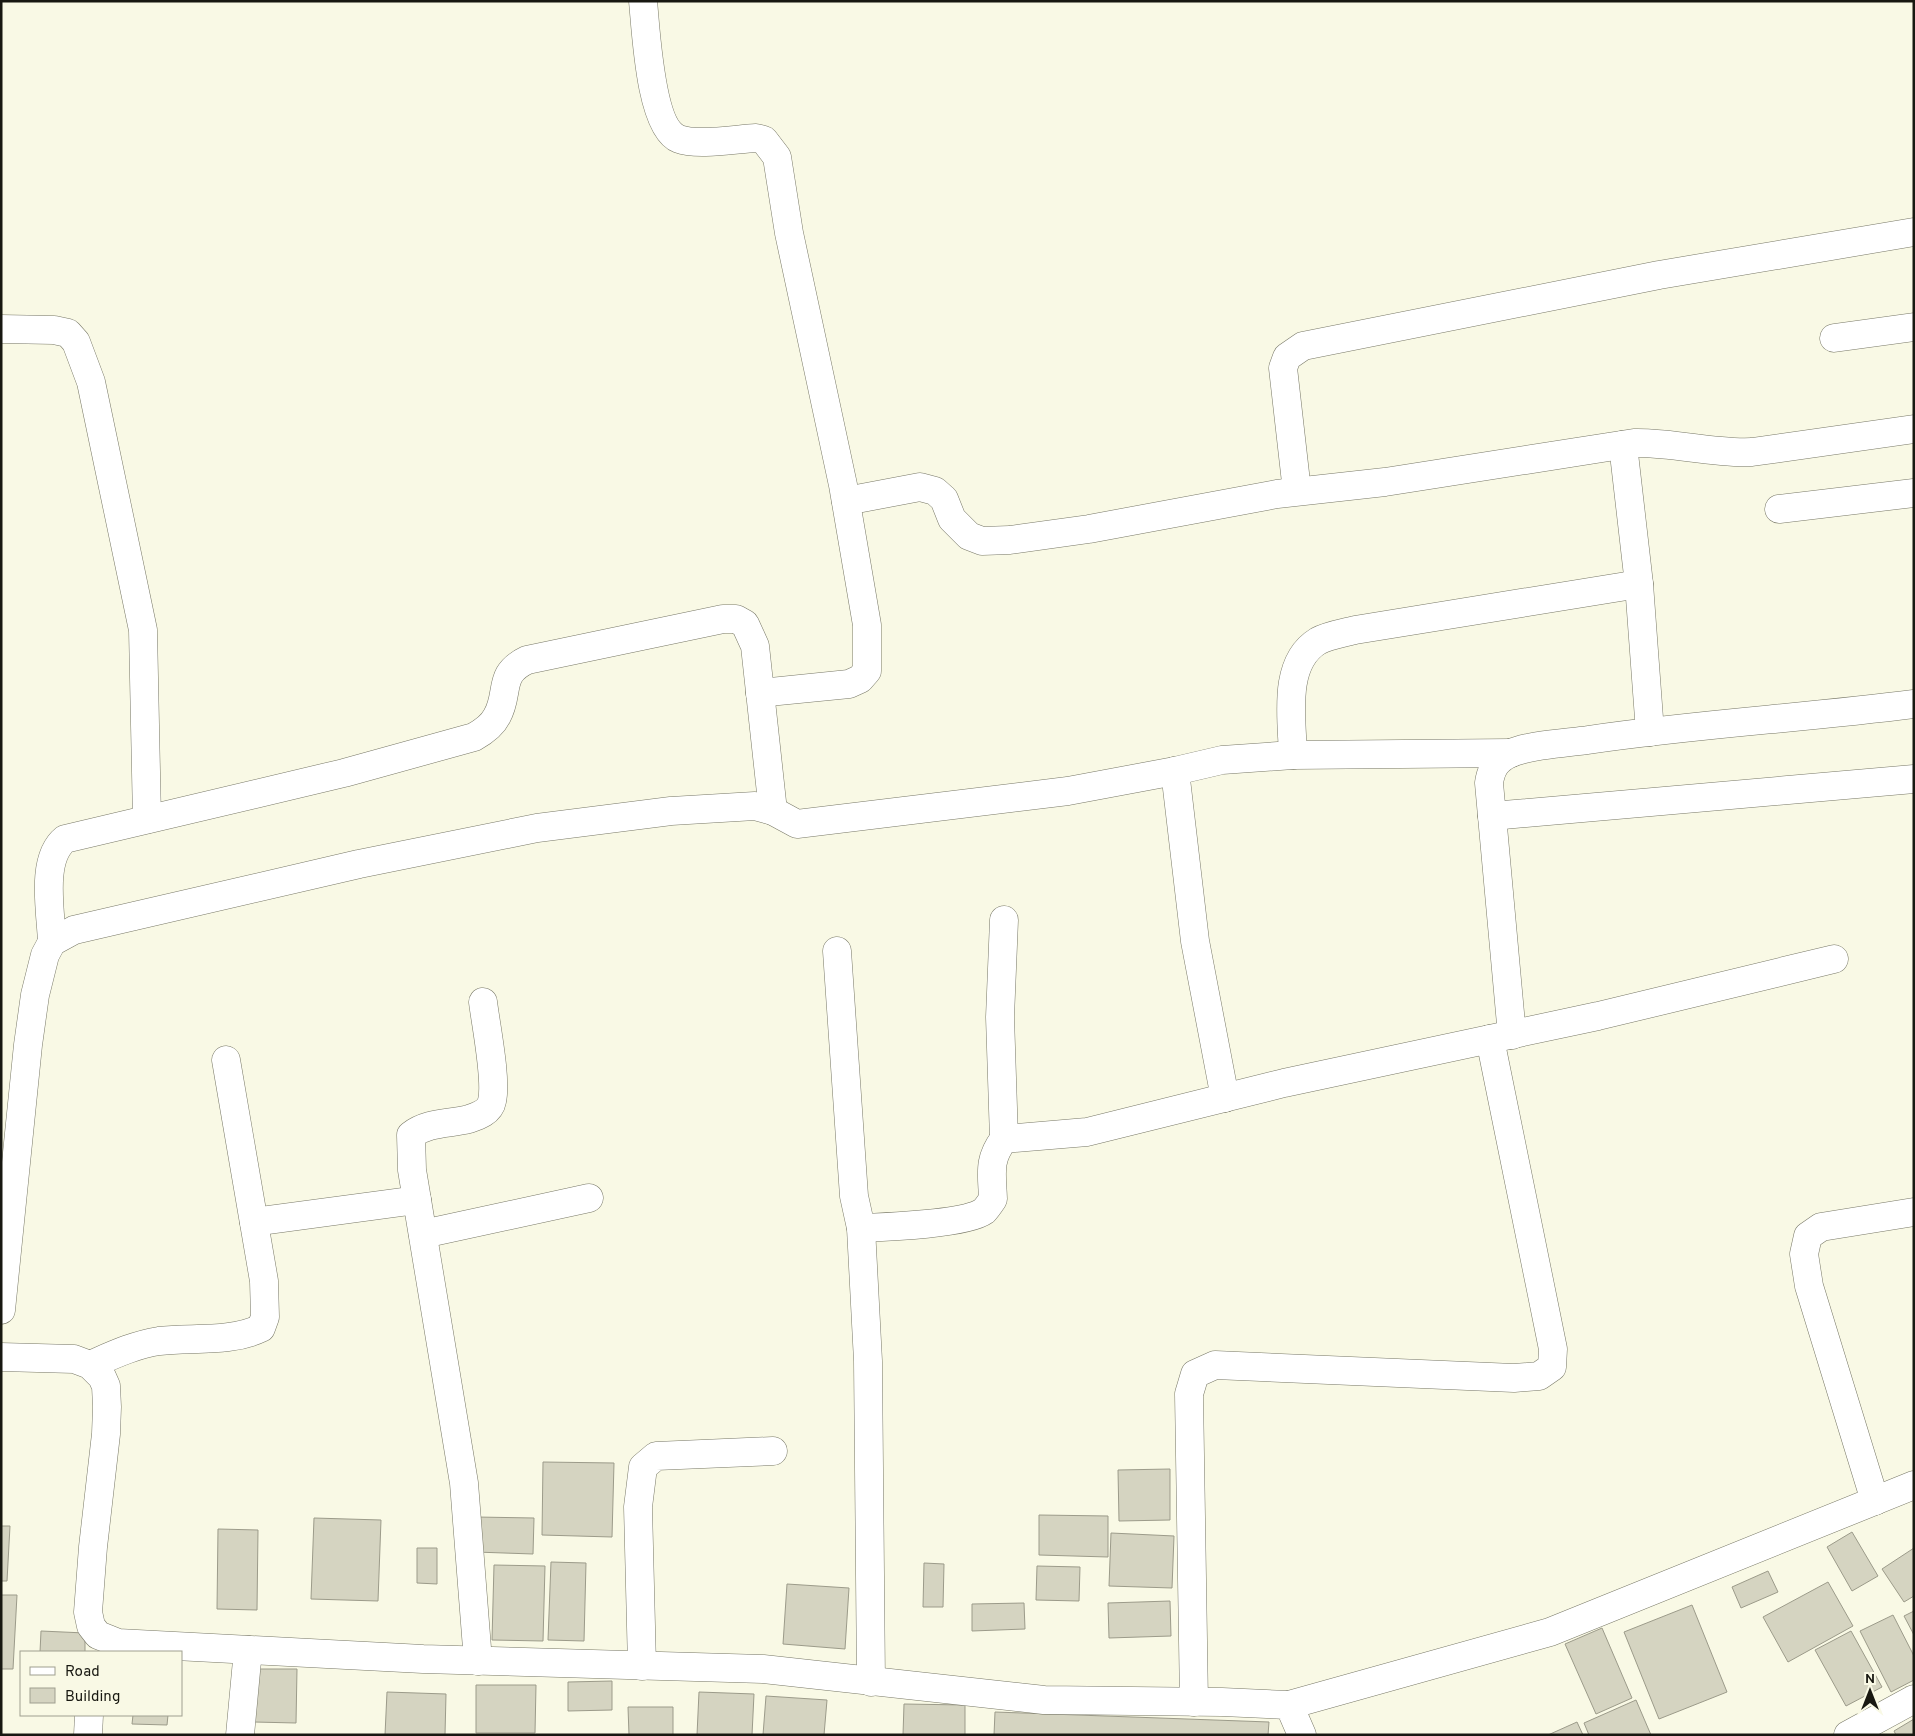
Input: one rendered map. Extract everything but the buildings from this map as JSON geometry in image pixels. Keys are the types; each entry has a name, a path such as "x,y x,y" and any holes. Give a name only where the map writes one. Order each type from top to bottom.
{"street":[{"path":"642,1 656,104 663,122 671,134 687,141 756,138 764,140 776,158 789,233 846,501 867,625 866,671 860,680 849,684 760,693"},
{"path":"1297,491 1283,368 1287,358 1303,346 1659,275 1914,232"},
{"path":"1834,338 1914,327"},
{"path":"1,330 54,330 68,333 76,342 92,382 143,630 147,819"},
{"path":"846,501 920,488 935,491 944,499 952,519 969,536 982,541 1010,540 1089,529 1297,491 1385,482 1623,445 1654,443 1726,452 1752,452 1914,429"},
{"path":"1623,445 1639,584 1650,732"},
{"path":"1779,509 1914,494"},
{"path":"1293,755 1292,691 1297,668 1304,652 1320,640 1355,630 1639,584"},
{"path":"1,1310 28,1045 35,995 45,955 52,942 49,879 55,848 64,839 344,773 474,737 487,730 498,716 510,672 527,660 723,619 736,619 745,624 750,632 754,646 773,812"},
{"path":"52,942 74,930 112,920 359,864 536,828 671,811 755,806 773,812 787,821 797,824 1068,791 1175,771 1222,760 1293,755 1511,753 1650,732 1824,716 1914,704"},
{"path":"1194,1702 1189,1394 1195,1374 1215,1365 1514,1378 1539,1376 1552,1367 1554,1349 1501,1037 1489,783 1492,769 1511,753"},
{"path":"1175,771 1195,942 1225,1098"},
{"path":"1492,816 1914,779"},
{"path":"861,1228 899,1227 956,1219 984,1211 993,1199 992,1170 994,1152 1004,1139 1000,1017 1004,920"},
{"path":"837,951 854,1196 861,1228 868,1361 871,1682"},
{"path":"1004,1139 1087,1132 1293,1081 1501,1037 1834,959"},
{"path":"478,1661 464,1483 412,1170 411,1135 421,1128 470,1118 485,1112 492,1102 492,1084 483,1002"},
{"path":"90,1365 129,1348 158,1341 248,1334 261,1328 265,1317 264,1281 226,1060"},
{"path":"423,1234 589,1198"},
{"path":"254,1222 417,1200"},
{"path":"1875,1501 1809,1286 1804,1254 1808,1236 1821,1227 1914,1212"},
{"path":"1,1357 74,1359 90,1365 102,1377 106,1386 107,1407 88,1612 93,1642 104,1638 118,1643 478,1661 763,1669 1044,1700 1289,1705 1550,1632 1914,1485"},
{"path":"642,1666 638,1507 643,1467 656,1456 774,1451"},
{"path":"240,1735 248,1650"},
{"path":"1848,1735 1914,1699"},
{"path":"1289,1705 1302,1735"},
{"path":"88,1735 89,1716"}]}
